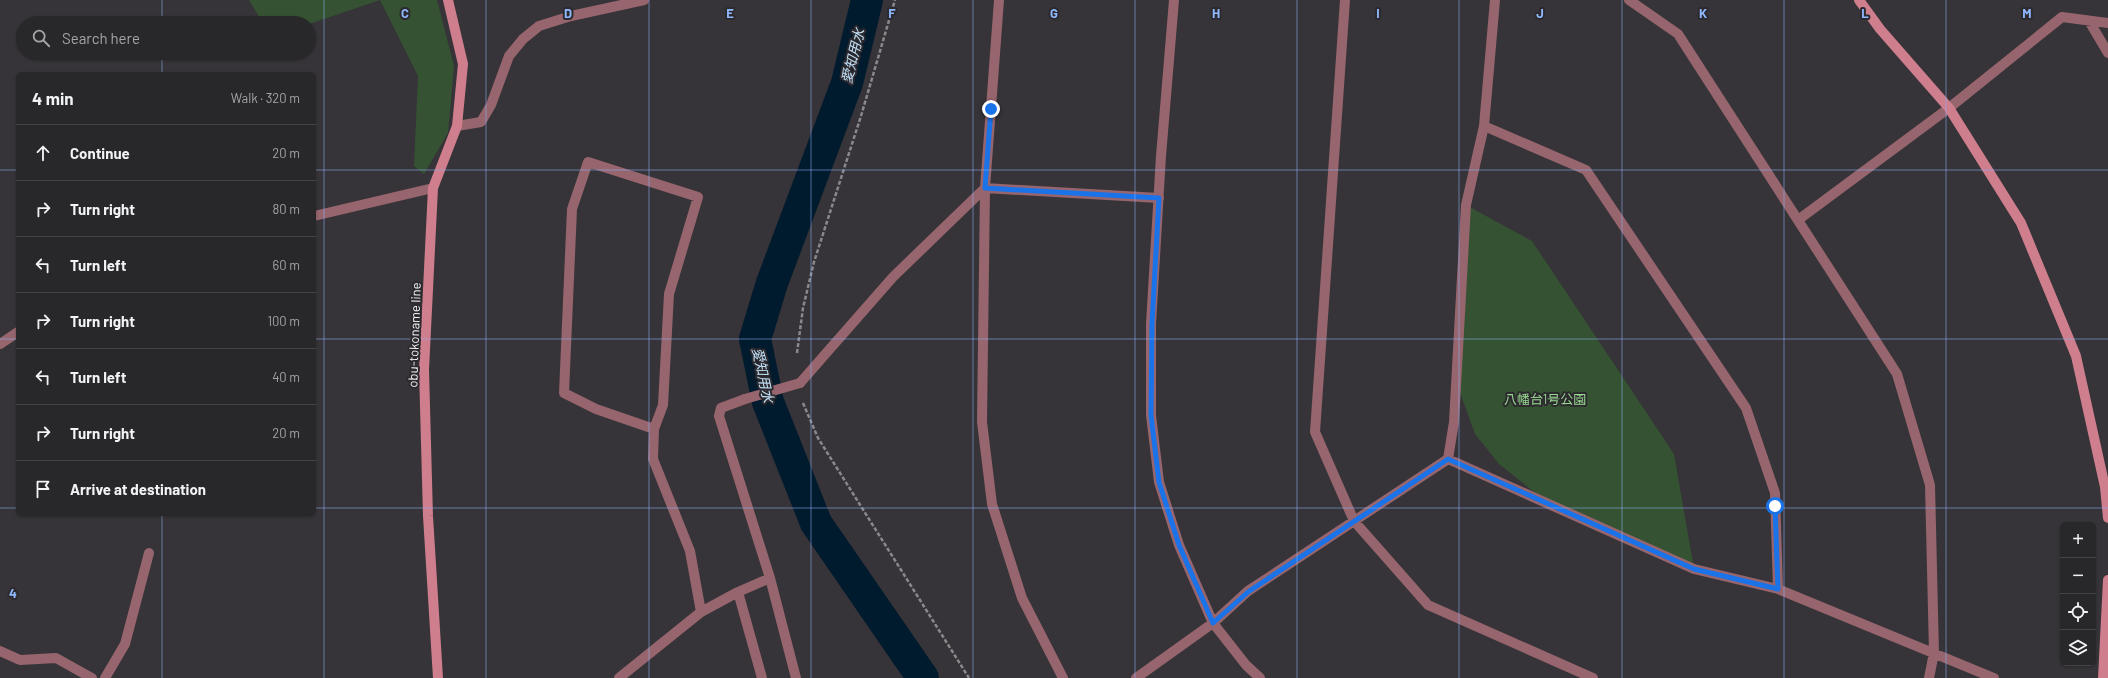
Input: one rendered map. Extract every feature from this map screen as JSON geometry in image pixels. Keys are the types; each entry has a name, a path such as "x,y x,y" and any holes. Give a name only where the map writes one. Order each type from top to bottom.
{"street":[{"name":"obu-tokoname line","path":"438,678 428,516 424,370 433,188 457,126 463,64 448,0"},
{"path":"457,126 481,122 491,105 509,56 523,39 539,26 571,16 644,0"},
{"path":"999,0 985,188 982,422 992,504 1022,598 1064,678"},
{"path":"1174,0 1159,198 1152,324 1151,415 1158,474 1179,545 1213,623 1246,665 1260,678"},
{"path":"1345,0 1316,432 1354,521 1428,605 1593,678"},
{"path":"1136,678 1213,623 1248,592 1448,459 1454,422 1466,205 1484,126 1495,0"},
{"path":"1629,0 1678,34 1897,374 1930,485 1934,653 1929,678"},
{"path":"1859,0 1880,29 1949,108 2021,223 2076,356 2106,487 2108,518"},
{"path":"1798,220 1949,108 2062,17 2108,23"},
{"path":"2089,21 2108,52"},
{"path":"1484,126 1586,170 1746,408 1775,493 1778,589"},
{"path":"654,429 596,409 564,393 572,209 588,162 698,197 669,294 664,405 654,429 653,459 690,551 701,612"},
{"path":"316,216 433,188"},
{"path":"796,678 770,578 719,416 721,408 745,399 800,383 893,277 985,188 1159,198"},
{"path":"0,344 16,333"},
{"path":"1448,459 1694,569 1778,589 1994,678"},
{"path":"105,678 125,644 149,553"},
{"path":"619,678 701,612 738,592 770,578"},
{"path":"2103,678 2108,580"},
{"path":"738,592 762,678"},
{"path":"0,651 20,660 56,658 92,678"}],"green space":[{"path":"249,0 380,0 316,22 316,16 259,16"},
{"path":"380,0 437,0 454,66 448,133 424,174 414,166 418,76"},
{"name":"八幡台1号公園","path":"1466,205 1532,241 1674,454 1694,569 1548,503 1499,464 1475,434 1455,379"}],"waterway":[{"name":"愛知用水","path":"867,0 847,83 772,283 755,339 768,402 816,523 923,678"}],"route":[{"path":"991,109 985,188 1159,198 1152,324 1151,415 1159,482 1179,545 1213,623 1248,592 1448,459 1694,569 1778,589 1775,506"}]}
